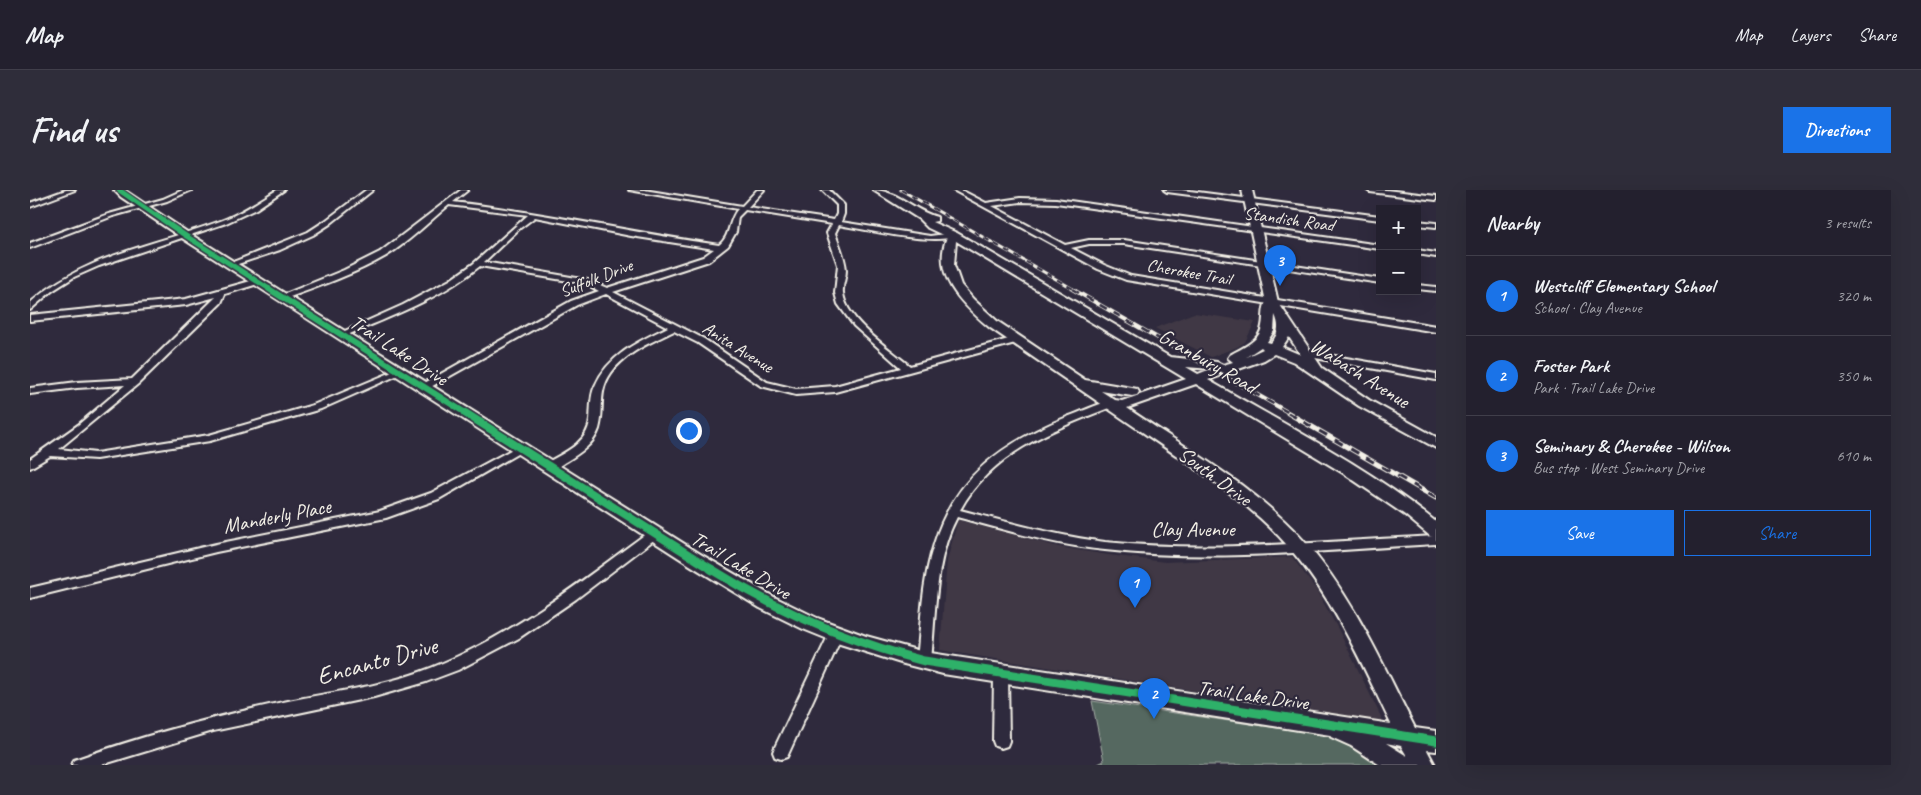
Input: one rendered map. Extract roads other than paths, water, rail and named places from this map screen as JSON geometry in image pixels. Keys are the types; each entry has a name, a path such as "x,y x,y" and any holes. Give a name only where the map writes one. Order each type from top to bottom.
{"street":[{"path":"30,205 72,190"},
{"name":"Trail Lake Drive","path":"119,190 141,207 186,236 284,296 400,372 655,533 762,599 791,615 836,634 883,650 924,661 1001,676 1321,722 1436,741"},
{"path":"30,246 112,215 189,190"},
{"path":"30,307 53,286 84,269 119,256 186,236 236,217 261,204 281,190"},
{"path":"232,264 284,245 310,233 329,222 370,190"},
{"path":"284,296 341,274 383,254 447,202 465,190"},
{"path":"632,190 930,238 953,235"},
{"path":"447,202 534,214 631,234 721,248 729,238 735,216 761,190"},
{"path":"825,190 842,204 843,210 831,233 841,260 842,273 839,292 845,310 863,330 908,369"},
{"name":"Granbury Road","path":"878,190 923,217 924,221 943,232 953,235 1150,354 1349,469 1411,511 1436,532"},
{"name":"Cherokee Trail","path":"956,190 1101,267 1129,278 1436,329"},
{"path":"1167,190 1248,195 1376,217"},
{"path":"1370,190 1436,198"},
{"path":"924,661 937,556 943,534 953,512 970,485 1001,454 1044,430 1110,404 1123,404 1135,396 1249,360 1276,348 1283,338 1285,330 1284,321 1282,313 1272,302 1248,195"},
{"name":"Standish Road","path":"986,206 1020,200 1056,201 1376,246"},
{"path":"342,334 421,299 448,284 479,263 517,226 534,214"},
{"path":"1421,223 1434,225"},
{"name":"South Drive","path":"953,235 948,244 950,249 948,268 952,281 974,308 1016,340 1156,433 1241,493 1298,546 1333,595 1370,659 1423,765"},
{"path":"1064,248 1089,242 1113,242 1376,280"},
{"name":"Suffolk Drive","path":"424,387 497,348 553,313 605,291 691,265 706,259 721,248"},
{"path":"950,249 973,248"},
{"path":"1421,253 1436,255"},
{"name":"Anita Avenue","path":"479,263 588,282 700,341 764,384 796,392 835,389 1016,340"},
{"path":"30,318 158,306 222,293 258,281"},
{"path":"1421,288 1436,290"},
{"path":"30,464 95,418 135,382 218,300 222,293"},
{"path":"1191,377 1233,359 1260,343 1267,331 1269,324 1267,312 1272,302"},
{"path":"1284,321 1320,372"},
{"path":"550,466 580,447 590,437 595,424 595,400 598,389 603,378 614,365 627,353 675,327"},
{"name":"Wabash Avenue","path":"1260,343 1299,359 1370,407 1436,443"},
{"path":"1150,354 1186,363 1217,366"},
{"path":"1306,354 1436,377"},
{"path":"1249,360 1277,360 1320,372"},
{"path":"48,452 96,456 210,438 317,407 400,372"},
{"path":"1077,381 1135,396"},
{"path":"30,391 77,385 135,382"},
{"path":"1135,396 1140,412 1156,433"},
{"name":"Manderly Place","path":"30,593 216,548 382,515 419,503 442,492 520,448"},
{"name":"Clay Avenue","path":"953,512 1029,532 1106,546 1175,550 1257,549 1436,540"},
{"name":"Encanto Drive","path":"80,765 167,736 295,706 380,690 421,678 468,659 545,616 655,533"},
{"path":"781,752 836,634"},
{"path":"1001,676 1001,741"},
{"path":"1321,722 1359,739 1400,765"}],"railway":[{"path":"901,190 1075,290"},
{"path":"1072,289 1291,414"},
{"path":"1288,413 1436,498"}],"place":[{"name":"Seminary & Cherokee - Wilson","path":"1280,286"},
{"name":"Westcliff Elementary School","path":"1135,608"},
{"name":"Foster Park","path":"1154,719"}]}
